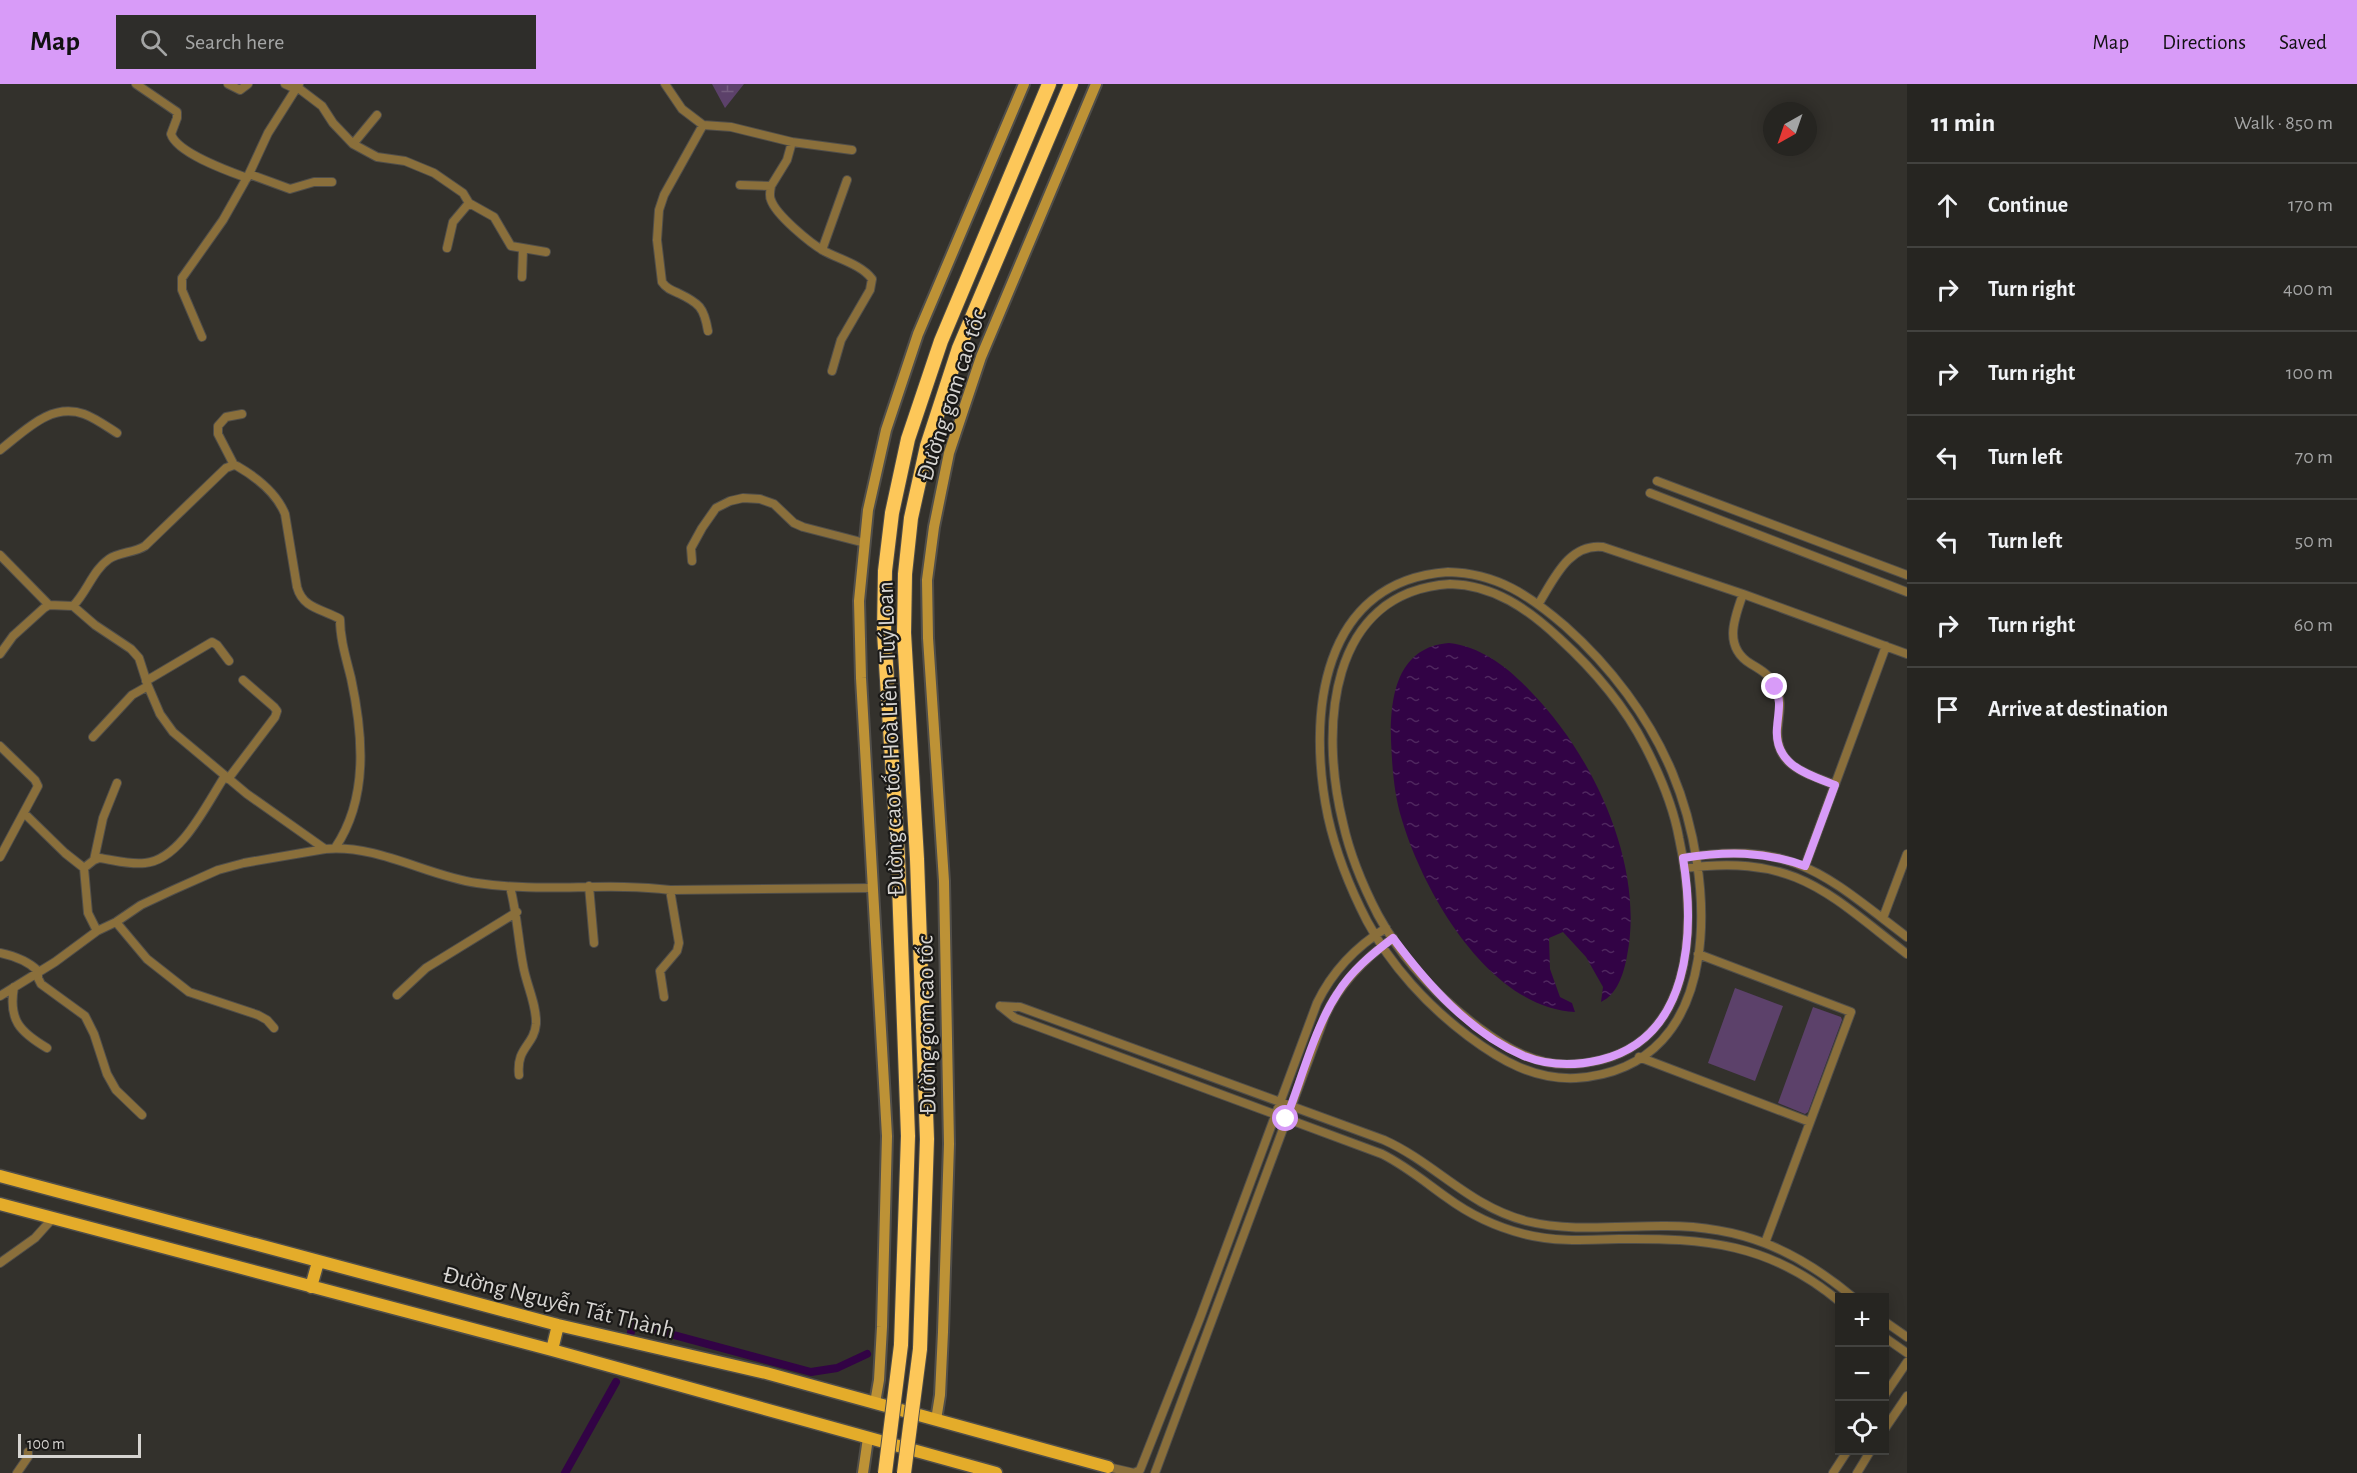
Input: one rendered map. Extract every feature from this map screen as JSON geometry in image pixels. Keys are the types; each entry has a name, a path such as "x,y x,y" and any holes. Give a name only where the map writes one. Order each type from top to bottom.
{"highway":[{"name":"Đường cao tốc Hoà Liên - Tuý Loan","path":"885,1473 901,1345 908,1136 898,858 884,632 885,571 892,513 908,440 941,341 1049,84"},
{"name":"Đường cao tốc Hoà Liên - Tuý Loan","path":"904,1473 920,1349 927,1139 917,859 904,633 905,574 911,518 927,446 959,348 1071,84"}],"main road":[{"name":"Đường gom cao tốc","path":"875,1403 879,1380 882,1327 887,1136 861,667 859,601 868,510 886,429 918,334 1024,84"},
{"name":"Đường gom cao tốc","path":"936,1420 942,1364 949,1144 944,881 928,638 929,569 934,527 949,453 981,357 1096,84"},
{"name":"Đường Nguyễn Tất Thành","path":"0,1176 558,1325 766,1373 1108,1467"},
{"name":"Đường Nguyễn Tất Thành","path":"0,1204 552,1350 996,1473"},
{"path":"311,1287 318,1262"},
{"path":"552,1350 558,1325"},
{"path":"863,1473 868,1438"}],"street":[{"path":"136,84 177,112 171,134 175,141 212,164 290,189 314,182 332,182"},
{"path":"228,84 240,90 248,84"},
{"path":"285,84 297,87 322,105 333,123 353,144 377,157 405,161 434,173 463,193 469,203 494,217 511,246 546,252"},
{"path":"665,84 681,109 703,125 732,127 792,142 852,150"},
{"path":"202,337 182,290 182,278 223,220 248,176 268,133 297,87"},
{"path":"353,144 377,115"},
{"path":"703,125 661,202 657,229 662,282 667,288 699,304 705,314 708,331"},
{"path":"792,142 787,160 771,186 770,194 774,206 796,229 822,250 870,276 872,284 844,334 832,371"},
{"path":"822,250 847,180"},
{"path":"740,185 771,186"},
{"path":"447,248 453,222 469,203"},
{"path":"522,277 523,249"},
{"path":"0,450 32,424 51,414 62,412 83,414 117,433"},
{"path":"242,414 226,417 218,426 218,434 234,465 263,486 282,508 287,522 297,588 301,597 309,605 340,619 341,640 357,708 362,756 358,788 347,831 335,848"},
{"path":"74,606 105,562 112,557 145,546 226,468 234,465"},
{"path":"1657,481 1907,575"},
{"path":"1650,493 1907,592"},
{"path":"692,561 691,548 716,507 744,498 760,499 774,504 794,523 803,527 865,543"},
{"path":"1539,603 1568,559 1585,548 1597,546 1743,594 1907,654"},
{"path":"0,555 49,605"},
{"path":"1438,573 1470,573 1504,583 1539,603 1593,653 1625,691 1647,724 1662,751 1680,794 1698,867 1700,895 1698,954 1691,994 1678,1018 1657,1044 1639,1057 1614,1070 1578,1078 1553,1077 1524,1070 1495,1055 1452,1024 1421,993 1382,946 1352,890 1339,857 1328,816 1321,768 1323,696 1329,666 1337,644 1370,601 1385,591 1410,580 1438,573"},
{"path":"1410,580 1414,590"},
{"path":"1460,584 1493,592 1532,614 1569,647 1603,683 1643,741 1672,809 1685,868 1687,929 1684,966 1679,988 1663,1017 1644,1038 1620,1053 1604,1059 1575,1064 1555,1064 1525,1056 1506,1047 1447,1002 1420,973 1386,928 1368,895 1351,852 1341,814 1334,767 1334,727 1338,684 1350,646 1380,610 1414,590 1428,586 1460,584"},
{"path":"1743,594 1732,627 1733,639 1741,656 1766,672 1778,692 1780,709 1777,735 1780,750 1797,770 1835,785"},
{"path":"0,654 13,636 38,611 49,605 74,606 95,625 135,653 142,664 147,684 168,726 264,807 326,849"},
{"path":"93,737 132,695 212,642 229,661"},
{"path":"1805,866 1886,646"},
{"path":"94,860 148,863 166,856 182,842 226,777 277,711 243,680"},
{"path":"0,746 38,784 38,788 0,857"},
{"path":"1321,768 1334,767"},
{"path":"84,868 94,860 103,818 117,783"},
{"path":"24,813 84,868 88,913 97,931"},
{"path":"0,996 55,962 97,931 116,922 141,905 218,870 244,863 326,849 335,848 394,860 476,883 510,887 643,886 670,890 873,888"},
{"path":"1683,858 1729,852 1775,856 1805,866 1837,882 1907,937"},
{"path":"1883,918 1907,854"},
{"path":"1685,868 1750,866 1798,877 1843,903 1907,954"},
{"path":"589,886 594,943"},
{"path":"510,887 517,912 523,966 536,1021 534,1034 520,1055 519,1075"},
{"path":"664,997 660,971 677,951 679,943 670,890"},
{"path":"397,995 426,968 517,912"},
{"path":"116,922 147,959 189,992 258,1015 274,1028"},
{"path":"1108,1467 1134,1473 1140,1470 1200,1318 1278,1103 1321,994 1344,963 1386,928"},
{"path":"1155,1473 1286,1119 1333,1000 1350,976 1393,938"},
{"path":"0,953 13,956 38,971"},
{"path":"1698,954 1851,1012 1765,1243"},
{"path":"38,971 41,984 85,1016 94,1034 107,1074 116,1090 142,1114"},
{"path":"14,987 12,1010 16,1021 27,1035 47,1048"},
{"path":"1835,1299 1786,1266 1731,1246 1668,1239 1556,1239 1509,1230 1465,1210 1391,1158 1015,1018 1000,1006 1020,1007 1392,1144 1418,1158 1478,1202 1513,1218 1537,1224 1560,1226 1698,1227 1723,1231 1765,1243 1808,1263 1847,1293"},
{"path":"1639,1057 1810,1122"},
{"path":"0,1263 35,1238 53,1218"},
{"path":"1889,1324 1907,1337"},
{"path":"1889,1341 1907,1353"},
{"path":"1889,1389 1907,1362"},
{"path":"1889,1423 1907,1396"},
{"path":"17,1473 28,1458 28,1452"},
{"path":"1833,1473 1845,1455"},
{"path":"1857,1473 1868,1455"}],"green space":[{"path":"712,84 744,84 725,108"},
{"path":"1735,988 1783,1006 1755,1081 1708,1063"},
{"path":"1813,1007 1841,1017 1842,1020 1808,1112 1805,1114 1778,1103"}],"water":[{"path":"1449,643 1484,654 1515,676 1533,694 1576,749 1610,815 1621,850 1628,886 1631,921 1627,956 1616,988 1601,1002 1603,987 1586,957 1563,932 1549,938 1550,969 1560,997 1572,1003 1575,1012 1544,1006 1515,991 1489,969 1465,942 1444,912 1426,881 1402,820 1395,791 1391,750 1392,707 1395,691 1408,664 1418,654 1432,647"}],"waterway":[{"path":"631,1332 633,1324 811,1372 837,1368 867,1354"},
{"path":"565,1473 616,1382"}],"route":[{"path":"1286,1119 1325,1016 1337,993 1358,967 1393,938 1428,982 1457,1011 1515,1052 1535,1060 1567,1065 1604,1059 1620,1053 1644,1038 1669,1008 1682,976 1688,918 1683,858 1740,852 1775,856 1805,866 1835,785 1797,770 1783,755 1777,735 1780,709 1778,692 1775,687"}]}
